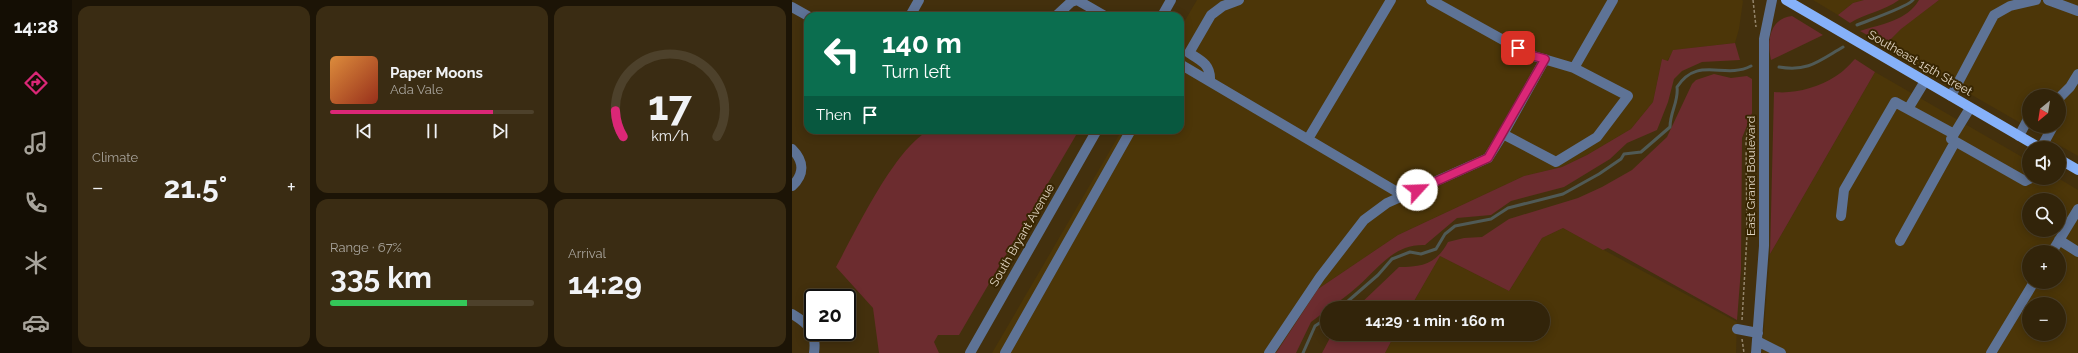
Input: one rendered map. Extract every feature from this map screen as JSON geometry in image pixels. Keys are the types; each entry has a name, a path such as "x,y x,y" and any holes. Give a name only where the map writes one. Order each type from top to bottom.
{"main road":[{"name":"Southeast 15th Street","path":"1786,0 2028,141"},
{"path":"2066,163 2078,170"}],"street":[{"path":"912,12 919,0"},
{"path":"1060,12 1074,0 1084,3 1099,12"},
{"path":"1164,12 1171,0"},
{"path":"1210,81 1208,65 1189,53 1211,14 1223,6 1239,0"},
{"path":"1308,139 1390,0"},
{"path":"1431,0 1530,55 1574,68 1628,96 1597,137 1556,162 1503,134"},
{"path":"1574,68 1613,0"},
{"name":"East Grand Boulevard","path":"1756,353 1764,246 1764,40 1772,0"},
{"path":"1951,96 1994,15 2010,6 2036,0"},
{"path":"2048,0 2078,11"},
{"path":"792,6 804,14"},
{"path":"1269,353 1320,277 1364,220 1387,204 1488,158 1545,59"},
{"path":"1184,66 1404,196"},
{"path":"2066,91 2078,74"},
{"path":"1908,109 1924,81"},
{"path":"1841,216 1844,190 1895,102 2022,179"},
{"path":"1900,241 1970,108"},
{"path":"2018,136 2022,129"},
{"name":"South Bryant Avenue","path":"970,353 1095,134"},
{"path":"1005,353 1129,134"},
{"path":"792,149 800,157 802,168 798,181 792,186"},
{"path":"2056,245 2078,209"},
{"path":"2059,240 2078,252"},
{"path":"1991,353 2030,289"},
{"path":"792,314 807,323 815,339 814,353"},
{"path":"1740,330 1758,337 1781,353"}],"path":[{"path":"1753,0 1755,32"},
{"path":"1744,353 1740,330 1747,230 1746,142 1748,129 1755,114"}],"shaded area":[{"path":"1197,0 1743,1 1739,29 1735,43 1674,50 1667,61 1662,59 1653,102 1631,129 1587,155 1562,167 1524,176 1398,235 1318,289 1276,353 992,353 1120,134 1184,134 1184,22"},
{"path":"1813,0 1864,0 1853,3 1838,15"},
{"path":"1864,0 1899,0 1887,7 1850,23 1838,15 1853,3"},
{"path":"1919,0 1939,0 1901,29 1885,45 1860,31 1885,24 1901,17 1908,13"},
{"path":"1939,0 2078,0 2078,156 2066,149 2066,141 2052,141 2038,133 2066,133 2066,89 2022,89 2022,124 1885,45 1904,26"},
{"path":"1792,16 1823,35 1771,60 1769,46 1771,32 1778,21"},
{"path":"1735,43 1740,60 1702,62 1682,71 1674,79 1668,102 1657,130 1627,143 1610,159 1564,187 1511,201 1491,215 1457,218 1425,245 1404,248 1395,253 1387,258 1354,290 1339,301 1320,301 1320,315 1311,322 1296,353 1276,353 1318,289 1398,235 1524,176 1562,167 1587,155 1631,129 1653,102 1662,59 1668,61 1673,50"},
{"path":"1855,59 1875,72 1770,254 1774,92 1798,91 1822,84 1839,74"},
{"path":"1875,72 2022,157 2022,185 2066,185 2066,183 2078,190 2078,353 1762,353 1770,254"},
{"path":"1714,74 1731,78 1747,76 1752,79 1752,113 1742,138 1741,269 1737,320 1608,248 1603,250 1563,228 1542,238 1509,291 1440,256 1414,301 1363,301 1399,267 1422,265 1434,260 1448,242 1464,238 1482,237 1509,219 1578,198 1602,187 1632,170 1667,137 1692,84 1696,80"},
{"path":"924,134 1077,134 959,335 938,335 934,342 939,353 879,353 873,308 836,267 877,191 903,154 917,139"},
{"path":"1563,228 1737,322 1736,353 1385,353 1391,341 1550,341 1550,301 1414,301 1440,256 1509,291 1542,238"},
{"path":"1328,341 1391,341 1385,353 1322,353"}],"waterway":[{"path":"1857,25 1896,10 1913,0"},
{"path":"1779,67 1806,67 1820,61 1843,47"},
{"path":"1348,301 1378,275 1392,259 1410,252 1421,254 1436,249 1445,234 1455,226 1491,219 1508,208 1563,194 1599,174 1621,159 1624,154 1641,152 1670,127 1671,116 1677,97 1677,87 1685,77 1694,72 1703,70 1731,71 1741,70 1751,66"},
{"path":"1303,353 1315,326 1320,323"}],"route":[{"path":"1417,190 1488,158 1545,59 1530,55 1518,48"}]}
